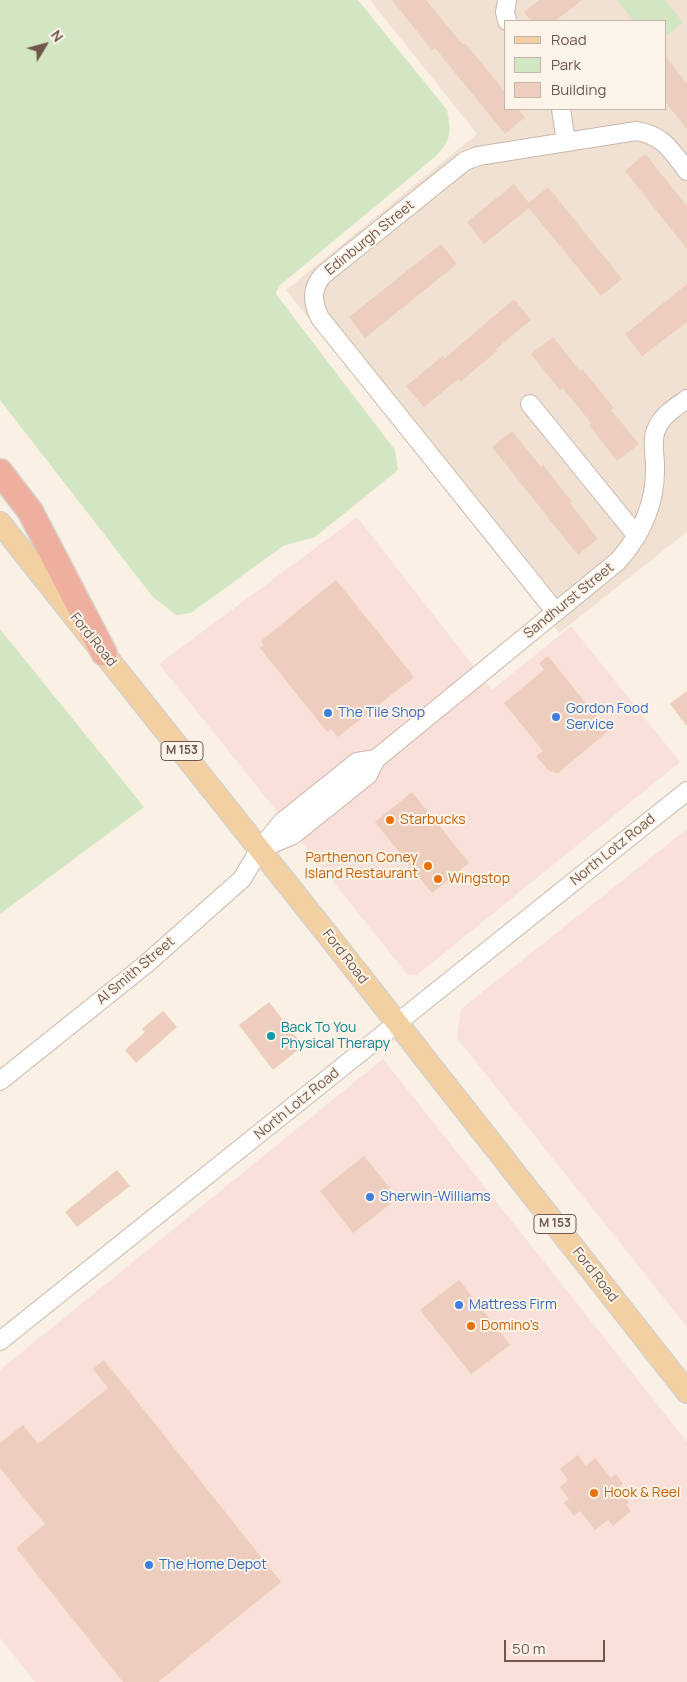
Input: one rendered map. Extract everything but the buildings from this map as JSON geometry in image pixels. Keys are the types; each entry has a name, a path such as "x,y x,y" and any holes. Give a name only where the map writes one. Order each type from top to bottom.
{"highway":[{"path":"0,472 30,511 104,653"}],"main road":[{"name":"Ford Road","path":"0,523 260,849 687,1392"}],"street":[{"path":"507,0 505,12 507,20"},
{"path":"561,110 566,142"},
{"name":"Edinburgh Street","path":"555,612 320,318 315,308 313,296 316,286 323,275 465,161 478,156 636,132 648,133 660,139 687,170"},
{"name":"Sandhurst Street","path":"260,849 282,822 357,762 376,759 618,561 637,536 648,514 653,495 655,469 654,438 656,429 665,416 687,399"},
{"path":"530,404 637,536"},
{"name":"North Lotz Road","path":"0,1341 687,791"},
{"name":"Al Smith Street","path":"0,1081 145,965 242,879 260,849"}],"shaded area":[{"path":"370,0 687,0 687,532 559,633 286,290 477,134"},
{"path":"357,517 492,690 571,626 680,762 417,975 407,974 159,664"},
{"path":"687,829 687,1327 457,1038 461,1009"},
{"path":"383,1059 687,1442 687,1682 35,1682 0,1638 0,1370"}],"green space":[{"path":"0,0 358,0 447,110 449,124 448,140 436,156 279,286 276,294 395,450 398,470 315,537 283,546 191,613 176,615 153,597 0,400"},
{"path":"617,0 665,0 683,22 667,35 667,20 633,20"},
{"path":"0,629 144,807 0,914"}],"place":[{"name":"The Tile Shop","path":"328,713"},
{"name":"Gordon Food Service","path":"556,717"},
{"name":"Starbucks","path":"390,820"},
{"name":"Parthenon Coney Island Restaurant","path":"428,866"},
{"name":"Wingstop","path":"438,879"},
{"name":"Back To You Physical Therapy","path":"271,1036"},
{"name":"Sherwin-Williams","path":"370,1197"},
{"name":"Mattress Firm","path":"459,1305"},
{"name":"Domino's","path":"471,1326"},
{"name":"Hook & Reel","path":"594,1493"},
{"name":"The Home Depot","path":"149,1565"}]}
